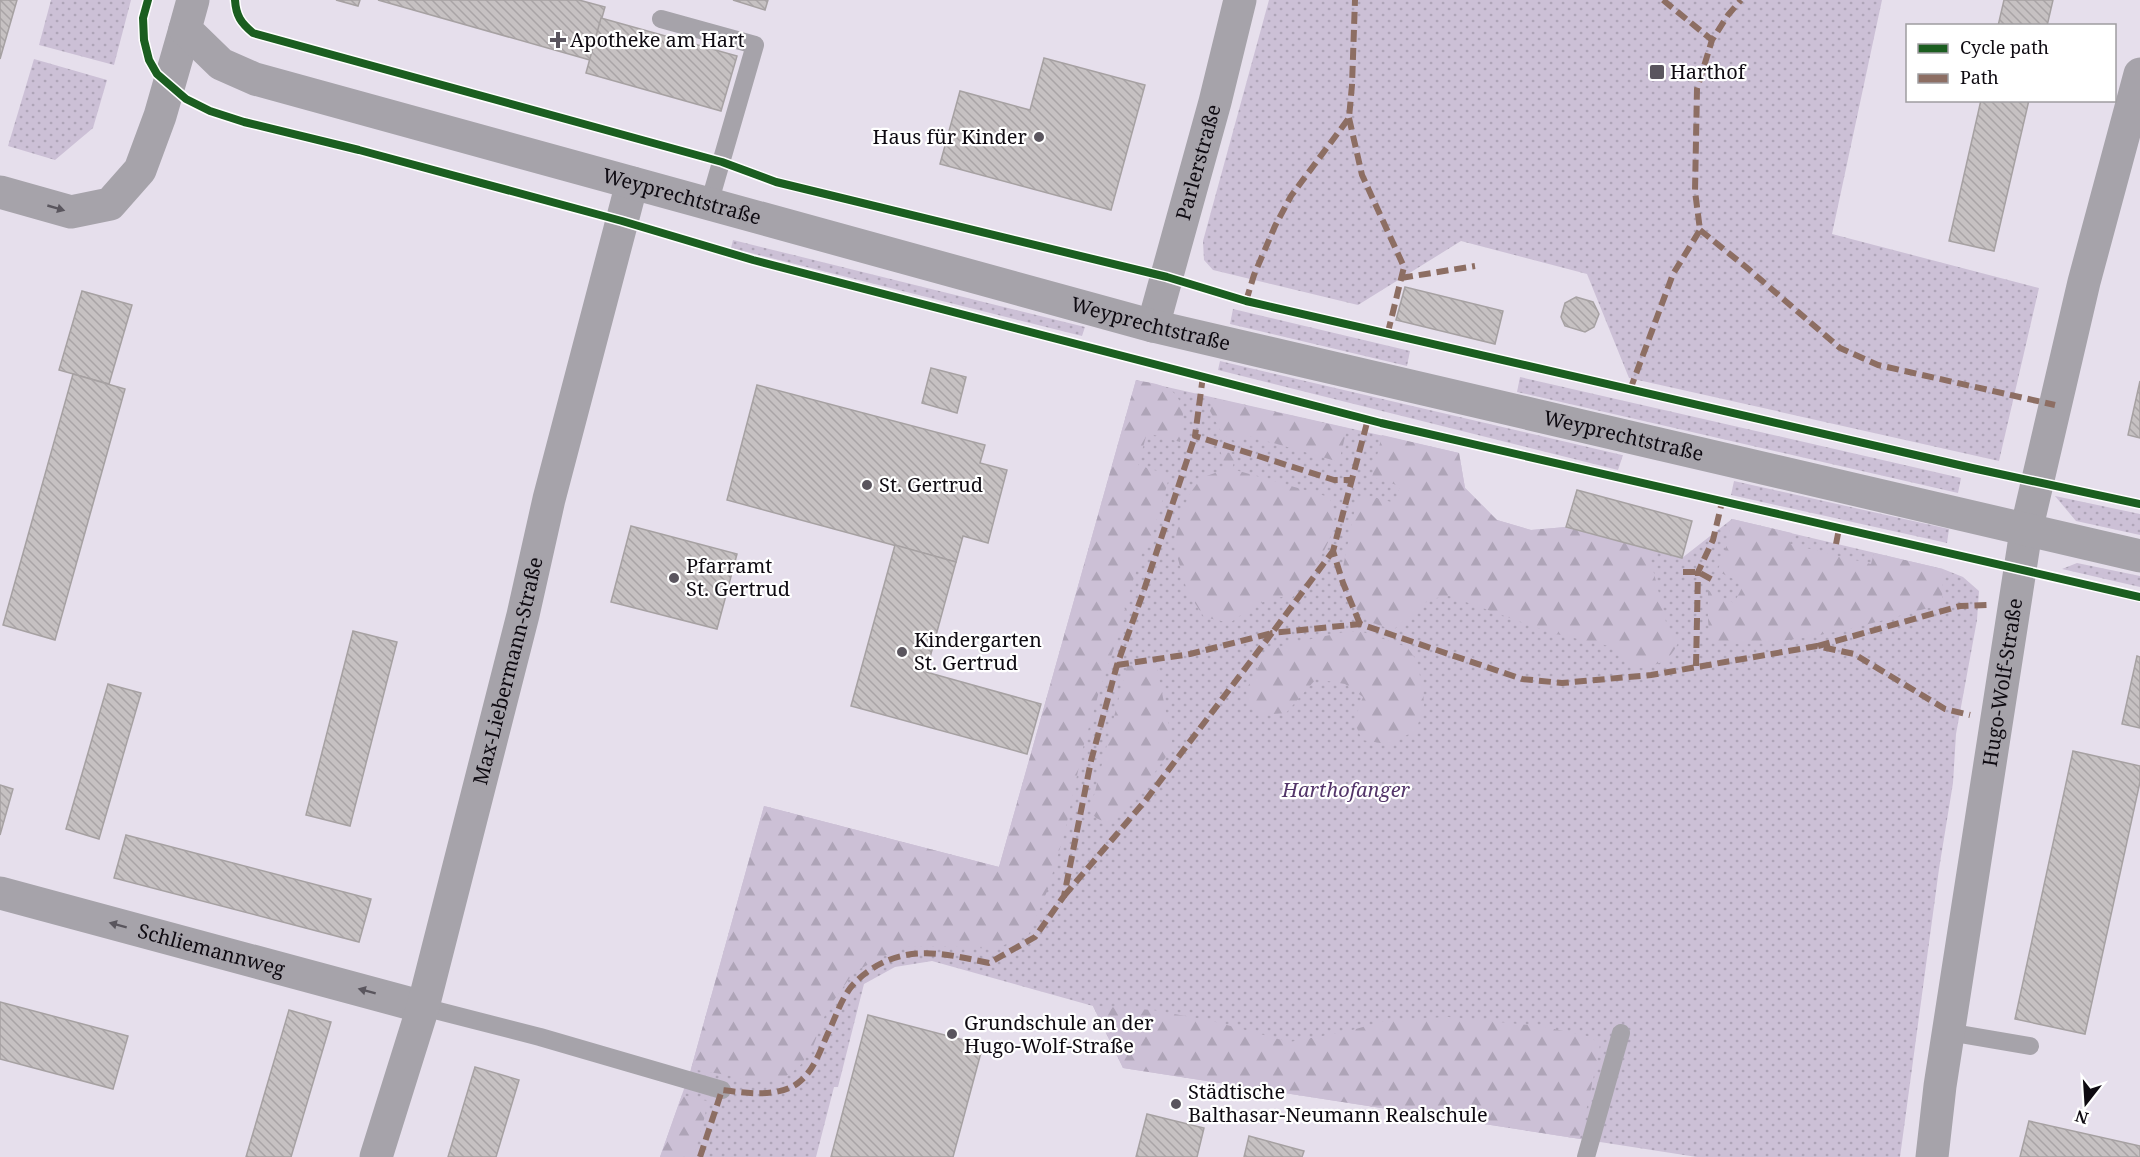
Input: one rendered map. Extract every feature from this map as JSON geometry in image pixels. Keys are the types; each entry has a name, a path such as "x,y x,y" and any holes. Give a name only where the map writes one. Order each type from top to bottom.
{"street":[{"name":"Parlerstraße","path":"1154,326 1215,102 1240,0"},
{"name":"Weyprechtstraße","path":"189,14 221,64 255,79 1154,326 2140,556"},
{"path":"0,192 71,212 110,204 140,170 160,116 189,14"},
{"name":"Hugo-Wolf-Straße","path":"1932,1157 1948,1032 2026,531 2084,282 2140,74"},
{"name":"Max-Liebermann-Straße","path":"376,1157 423,1007 523,615 549,499 632,183"},
{"name":"Schliemannweg","path":"0,893 423,1007"}],"lane":[{"path":"661,19 755,45 710,204"},
{"path":"423,1007 540,1037 722,1090"},
{"path":"1948,1032 2030,1046"},
{"path":"1586,1157 1621,1033"}],"green space":[{"path":"51,0 131,0 114,65 39,45"},
{"path":"1269,0 1882,0 1832,234 2039,288 1999,461 1629,378 1587,274 1461,241 1358,305 1213,270 1204,260 1203,241"},
{"path":"34,59 107,80 93,128 55,160 8,146"},
{"path":"733,240 1085,327 1082,336 731,248"},
{"path":"1233,309 1410,351 1407,366 1230,324"},
{"path":"1220,361 1623,455 1618,470 1218,370"},
{"path":"1520,377 1961,478 1958,493 1517,392"},
{"name":"Harthofanger","path":"1136,380 1459,453 1465,488 1497,520 1531,530 1566,527 1682,558 1732,519 1943,569 1963,577 1979,591 1977,620 1956,734 1953,783 1900,1157 1697,1157 1123,1068 1093,1006 932,961 895,967 864,984 838,1087 834,1087 816,1157 660,1157 691,1069 764,806 999,867"},
{"path":"1136,380 1172,391 1183,411 1182,435 1180,442 1147,433 1138,465 1170,475 1150,542 1146,541 1124,608 1127,610 1099,692 1083,748 1065,831 1048,889 1029,934 995,949 945,946 902,947 854,972 827,1010 812,1049 799,1067 782,1079 753,1082 691,1069 764,806 999,867"},
{"path":"1213,398 1347,428 1339,462 1242,434 1239,443 1223,435 1210,411"},
{"path":"1382,435 1459,453 1465,488 1497,520 1531,530 1566,527 1648,549 1666,622 1678,643 1671,654 1663,662 1638,668 1609,646 1552,633 1449,596 1430,599 1393,630 1370,622 1357,610 1343,567 1356,504 1366,495 1395,503 1400,486 1372,477"},
{"path":"1220,450 1236,455 1232,469 1329,497 1334,511 1334,522 1326,547 1289,602 1289,595 1256,604 1230,623 1204,617 1187,591 1174,545 1180,518 1189,495 1201,478 1226,469"},
{"path":"1734,481 1949,529 1947,543 1731,495"},
{"path":"2055,496 2140,514 2140,535 2076,521"},
{"path":"1732,519 1792,533 1790,544 1871,564 1874,553 1943,569 1942,604 1857,627 1799,638 1741,644 1711,643 1708,590 1734,603 1744,584 1717,571 1724,556"},
{"path":"2077,563 2140,576 2140,587 2062,569"},
{"path":"1344,632 1363,632 1407,647 1417,661 1423,691 1424,705 1416,731 1387,744 1362,740 1354,721 1363,697 1345,684 1316,679 1286,713 1261,715 1249,703 1246,690 1266,652 1288,644"},
{"path":"1156,663 1173,747 1135,800 1109,824 1096,818 1090,811 1127,666"},
{"path":"1093,1006 1153,1010 1212,1021 1289,1042 1345,1032 1388,1020 1448,1017 1540,1026 1587,1036 1600,1043 1580,1139 1123,1068"},
{"path":"682,1095 707,1101 693,1157 660,1157"}],"building":[{"path":"0,0 17,0 0,59"},
{"path":"336,0 360,0 358,6"},
{"path":"378,0 579,0 605,7 590,60"},
{"path":"733,0 768,0 765,10"},
{"path":"2004,0 2053,0 2047,24 1998,24"},
{"path":"601,18 737,56 721,111 586,73"},
{"name":"Haus für Kinder","path":"1044,58 1145,85 1111,210 940,164 960,91 1030,110"},
{"path":"1981,102 2029,102 1994,251 1949,241"},
{"path":"1405,287 1503,311 1495,344 1396,320"},
{"path":"82,291 132,305 109,384 59,370"},
{"path":"1576,297 1593,302 1599,314 1594,327 1585,332 1565,326 1561,317 1565,303"},
{"path":"931,368 966,377 957,413 922,403"},
{"path":"73,374 125,389 55,640 3,625"},
{"path":"2140,381 2140,438 2128,435"},
{"name":"St. Gertrud","path":"757,385 985,445 980,463 1007,470 988,543 963,536 956,562 727,500"},
{"path":"1577,490 1692,521 1682,558 1566,527"},
{"name":"Pfarramt St. Gertrud","path":"631,526 737,554 717,629 611,602"},
{"path":"895,545 956,562 926,672 1041,704 1027,754 851,706"},
{"path":"353,631 397,642 350,826 306,815"},
{"path":"2137,656 2140,657 2140,728 2122,724"},
{"path":"108,684 141,693 99,839 66,829"},
{"path":"2073,751 2140,766 2140,782 2085,1034 2015,1019"},
{"path":"0,785 13,789 0,835"},
{"path":"126,835 371,899 359,942 114,878"},
{"path":"0,1002 128,1036 113,1089 0,1059"},
{"path":"289,1010 331,1022 291,1157 246,1157"},
{"path":"868,1015 983,1045 953,1157 831,1157"},
{"path":"475,1067 519,1080 496,1157 448,1157"},
{"path":"1147,1114 1204,1128 1197,1157 1136,1157"},
{"path":"2029,1121 2140,1146 2140,1157 2020,1157"},
{"path":"1249,1136 1304,1151 1302,1157 1244,1157"}],"marked path":[{"path":"1246,301 1254,275 1291,196 1349,118 1355,0"},
{"path":"1663,0 1712,40"},
{"path":"1630,390 1673,274 1700,230 1695,191 1697,89 1712,40 1741,0"},
{"path":"1349,118 1362,175 1404,267 1388,332"},
{"path":"1700,230 1840,348 1878,365 2055,405"},
{"path":"1401,278 1475,266"},
{"path":"1203,376 1195,436 1334,480 1351,480"},
{"path":"1360,624 1333,551 1368,419"},
{"path":"700,1157 722,1090 771,1093 790,1088 798,1083 816,1060 847,992 870,970 899,957 928,953 989,963 1035,937 1064,896 1091,761 1117,665 1195,436"},
{"path":"1696,666 1698,572 1713,540 1722,502"},
{"path":"1836,544 1839,529"},
{"path":"1117,665 1190,654 1272,633 1333,551"},
{"path":"1683,572 1698,572 1713,580"},
{"path":"1818,646 1960,606 1987,605"},
{"path":"1064,896 1145,801 1272,633 1360,624 1522,679 1562,683 1651,675 1817,646 1854,654 1945,709 1970,715"}],"cycle path":[{"path":"148,0 143,18 144,40 149,60 157,74 186,99 210,111 244,122 359,150 622,221 753,260 1381,423 2140,597"},
{"path":"235,0 240,19 253,33 722,162 776,182 1167,277 1246,301 1972,468 2140,504"}],"place":[{"name":"Apotheke am Hart","path":"558,40"},
{"name":"Harthof","path":"1657,72"},
{"name":"Haus für Kinder","path":"1039,137"},
{"name":"St. Gertrud","path":"867,485"},
{"name":"Pfarramt St. Gertrud","path":"674,578"},
{"name":"Kindergarten St. Gertrud","path":"902,652"},
{"name":"Grundschule an der Hugo-Wolf-Straße","path":"952,1034"},
{"name":"Städtische Balthasar-Neumann Realschule","path":"1176,1104"}]}
